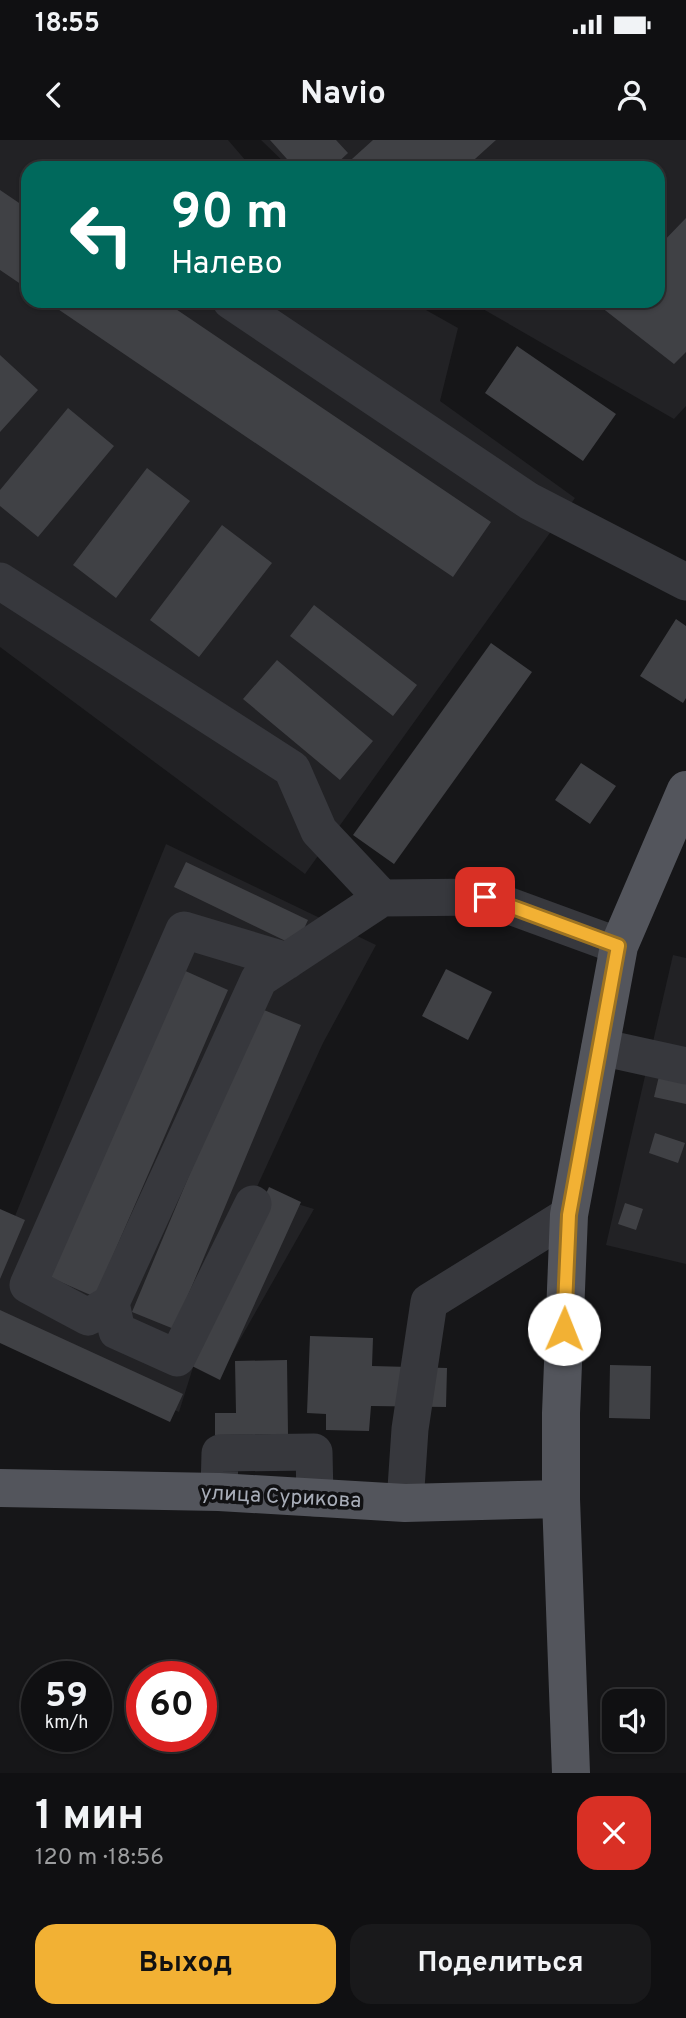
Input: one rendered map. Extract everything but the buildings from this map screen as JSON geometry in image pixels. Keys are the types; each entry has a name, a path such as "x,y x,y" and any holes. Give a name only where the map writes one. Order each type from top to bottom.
{"main road":[{"path":"571,1773 561,1499 561,1412 569,1215 618,946 686,790"},
{"name":"улица Сурикова","path":"0,1488 219,1492 405,1503 561,1499"}],"lane":[{"path":"241,308 529,501 685,581"},
{"path":"0,581 292,769 319,831 382,898"},
{"path":"287,961 184,930 28,1284 88,1317 111,1303 259,979 287,961 382,898 485,897 618,946"},
{"path":"600,1047 686,1066"},
{"path":"111,1303 117,1331 177,1358 253,1204"},
{"path":"405,1503 410,1429 429,1302 569,1215"}],"shaded area":[{"path":"0,140 228,140 246,161 21,161 21,308 422,308 458,328 440,401 575,498 305,874 0,647"},
{"path":"261,140 686,140 686,406 674,419 481,308 665,308 665,161 283,161"},
{"path":"166,844 376,945 323,1043 255,1191 314,1209 221,1373 195,1361 179,1412 0,1330 0,1253"},
{"path":"673,955 686,958 686,1264 606,1245"}],"route":[{"path":"485,897 618,946 569,1215 564,1329"}]}
